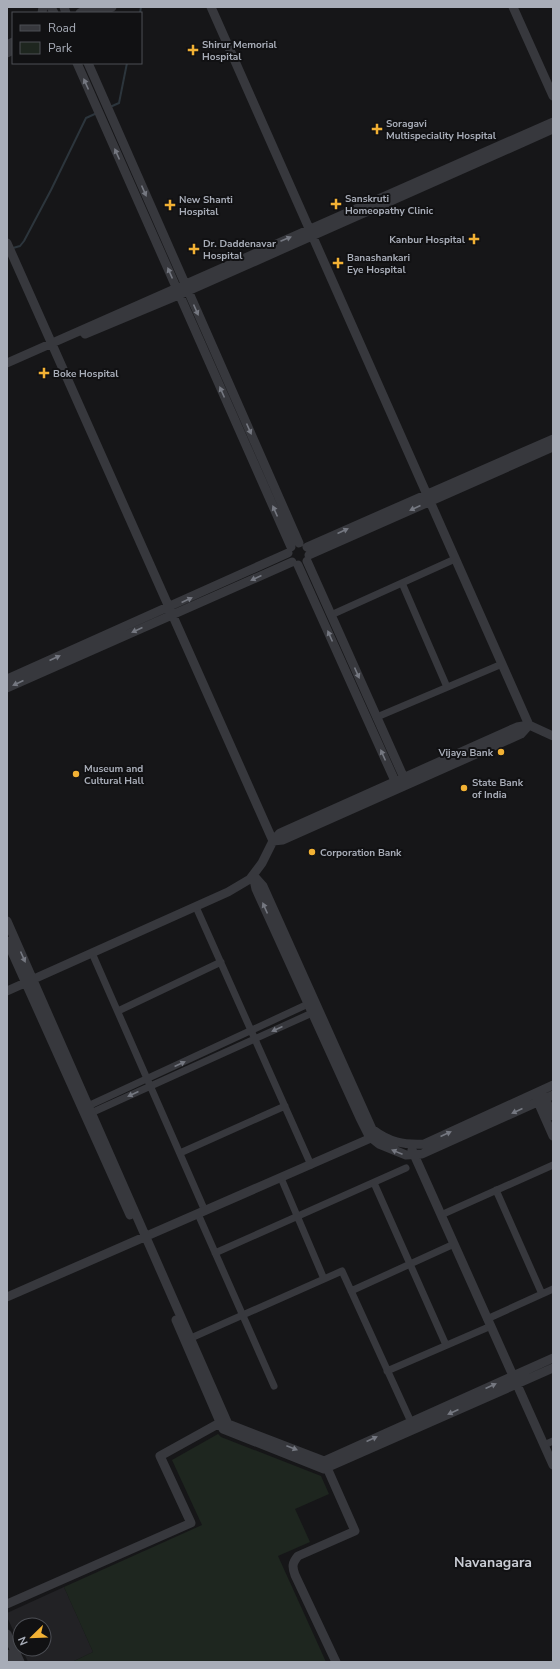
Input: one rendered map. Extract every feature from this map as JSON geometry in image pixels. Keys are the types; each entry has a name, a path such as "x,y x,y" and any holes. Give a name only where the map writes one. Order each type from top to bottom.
{"street":[{"path":"98,11 112,7"},
{"path":"211,7 529,725"},
{"path":"514,7 553,96"},
{"path":"76,64 182,289 401,782"},
{"path":"88,64 112,117 182,289"},
{"path":"310,233 553,122"},
{"path":"7,362 52,345 553,129"},
{"path":"7,244 273,841"},
{"path":"7,369 52,345"},
{"path":"428,498 553,439"},
{"path":"7,688 171,611 299,554 428,498 553,447"},
{"path":"299,554 331,615 377,717 401,782"},
{"path":"331,615 455,559"},
{"path":"402,583 447,687"},
{"path":"7,679 171,611"},
{"path":"377,717 502,664"},
{"path":"273,841 283,840 517,727 529,725 553,736"},
{"path":"7,991 196,907 250,880 262,863 273,841"},
{"path":"253,875 256,889 369,1136 383,1137 409,1145 424,1144 544,1097"},
{"path":"253,875 263,886 374,1136 379,1144 406,1155 422,1154 544,1097 553,1085"},
{"path":"196,907 311,1164"},
{"path":"7,921 29,981 88,1111 223,1422"},
{"path":"7,941 29,981"},
{"path":"92,953 180,1153 202,1212 215,1253 274,1386"},
{"path":"118,1011 221,962"},
{"path":"88,1111 147,1079 308,1004"},
{"path":"88,1111 151,1086 312,1013"},
{"path":"544,1097 553,1116"},
{"path":"544,1097 553,1136"},
{"path":"180,1153 285,1106"},
{"path":"7,1297 374,1136"},
{"path":"409,1145 553,1465"},
{"path":"441,1215 553,1165"},
{"path":"215,1253 406,1168"},
{"path":"281,1178 324,1279"},
{"path":"374,1183 446,1345"},
{"path":"496,1190 542,1294"},
{"path":"143,1238 191,1338 223,1422 223,1429 324,1469 326,1464 410,1422 515,1380 553,1368"},
{"path":"351,1290 454,1244"},
{"path":"191,1338 342,1271 410,1422"},
{"path":"387,1371 446,1345 553,1289"},
{"path":"326,1464 515,1380 553,1358"},
{"path":"7,1604 191,1523 160,1456 223,1422"},
{"path":"544,1445 553,1441"},
{"path":"326,1464 355,1531 298,1556 293,1561 292,1567 336,1662"},
{"path":"7,1634 20,1662"},
{"path":"7,1654 11,1662"}],"shaded area":[{"path":"64,1587 93,1652 72,1662 28,1662 26,1657 52,1657 52,1617 12,1617 12,1628 7,1617 7,1613"}],"green space":[{"path":"218,1434 221,1437 321,1476 329,1494 295,1509 310,1542 278,1556 326,1662 72,1662 93,1652 64,1587 202,1525 172,1460"}],"waterway":[{"path":"140,12 141,7"},
{"path":"110,107 119,103 127,64"},
{"path":"13,248 20,246 24,241 86,118 97,113"}],"place":[{"name":"Shirur Memorial Hospital","path":"193,50"},
{"name":"Soragavi Multispeciality Hospital","path":"377,129"},
{"name":"Sanskruti Homeopathy Clinic","path":"336,204"},
{"name":"New Shanti Hospital","path":"170,205"},
{"name":"Kanbur Hospital","path":"474,239"},
{"name":"Dr. Daddenavar Hospital","path":"194,249"},
{"name":"Banashankari Eye Hospital","path":"338,263"},
{"name":"Boke Hospital","path":"44,373"},
{"name":"Vijaya Bank","path":"501,752"},
{"name":"Museum and Cultural Hall","path":"76,774"},
{"name":"State Bank of India","path":"464,788"},
{"name":"Corporation Bank","path":"312,852"}],"district":[{"name":"Navanagara","path":"493,1562"}]}
